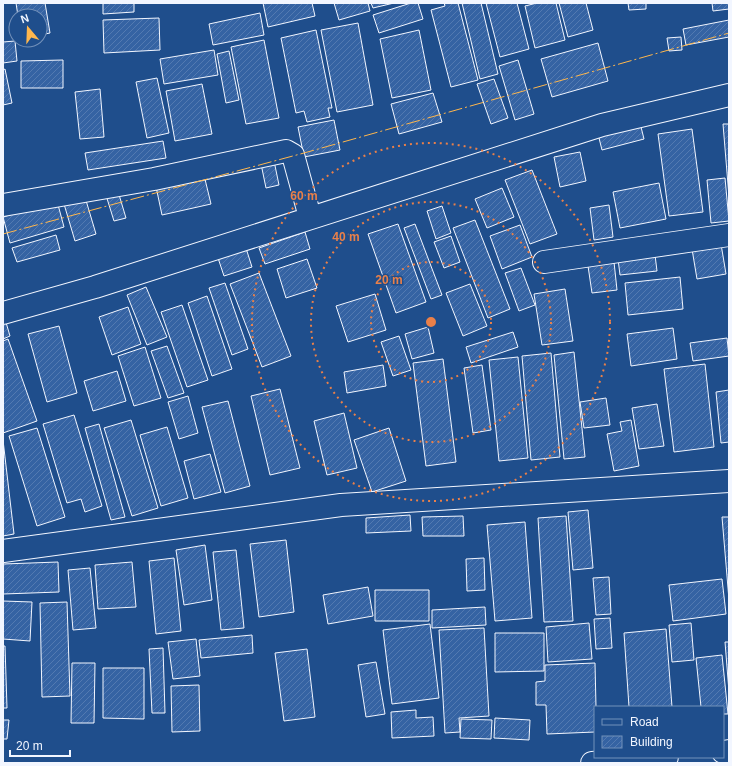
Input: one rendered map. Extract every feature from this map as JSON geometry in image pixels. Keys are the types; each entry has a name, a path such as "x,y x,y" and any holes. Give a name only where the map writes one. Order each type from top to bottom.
{"street":[{"path":"3,313 95,287 310,217 602,125 729,95"},
{"path":"3,205 154,179 286,151 293,155 310,217"},
{"path":"544,262 729,235"},
{"path":"3,551 341,505 729,481"},
{"path":"592,763 654,758"}],"building":[{"path":"16,3 45,3 46,8 17,8"},
{"path":"103,3 134,3 134,12 103,14"},
{"path":"263,3 312,3 315,16 268,27"},
{"path":"334,3 368,3 370,11 339,20"},
{"path":"371,3 394,3 373,8"},
{"path":"411,3 418,3 423,19 379,33 373,15"},
{"path":"444,3 458,3 478,80 451,87 431,10 445,6"},
{"path":"462,3 481,3 498,74 480,79"},
{"path":"486,3 517,3 529,49 500,57"},
{"path":"537,3 556,3 565,40 535,48 525,6"},
{"path":"559,3 586,3 593,30 568,37"},
{"path":"628,3 646,3 646,9 629,10"},
{"path":"712,3 729,3 729,9 713,11"},
{"path":"260,13 264,35 213,45 209,24"},
{"path":"159,18 160,50 104,53 103,20"},
{"path":"729,20 729,37 686,45 683,29"},
{"path":"48,21 50,33 48,33"},
{"path":"358,23 373,105 337,112 321,30"},
{"path":"316,30 332,108 328,108 330,117 307,122 304,111 296,113 281,38"},
{"path":"419,30 431,90 392,98 380,39"},
{"path":"681,37 682,50 669,51 667,38"},
{"path":"264,40 279,118 246,124 231,47"},
{"path":"3,42 8,42 8,48 16,48 17,61 3,63"},
{"path":"598,43 608,81 552,97 541,59"},
{"path":"214,50 218,75 164,84 160,59"},
{"path":"229,51 239,100 226,103 217,54"},
{"path":"63,60 63,88 21,88 21,61"},
{"path":"518,60 534,114 515,120 499,66"},
{"path":"5,69 12,103 3,105 3,70"},
{"path":"157,78 169,133 147,138 136,82"},
{"path":"494,79 508,118 491,124 477,84"},
{"path":"202,84 212,134 175,141 166,91"},
{"path":"100,89 104,137 80,139 75,92"},
{"path":"433,93 442,122 399,134 391,104"},
{"path":"334,120 340,150 304,157 298,127"},
{"path":"640,123 644,139 602,150 598,134"},
{"path":"723,124 729,124 729,197"},
{"path":"692,129 703,212 669,216 658,134"},
{"path":"163,141 166,158 88,170 85,153"},
{"path":"580,152 586,181 560,187 554,157"},
{"path":"273,156 279,185 266,188 260,159"},
{"path":"532,170 557,234 530,244 505,180"},
{"path":"203,171 211,204 162,215 155,182"},
{"path":"725,178 729,221 711,223 707,180"},
{"path":"659,183 666,219 620,228 613,192"},
{"path":"117,188 126,218 114,221 105,192"},
{"path":"502,188 514,217 487,228 475,199"},
{"path":"85,197 96,234 75,241 64,204"},
{"path":"57,201 64,227 10,243 3,217"},
{"path":"609,205 613,237 594,240 590,208"},
{"path":"442,206 451,233 436,239 427,211"},
{"path":"475,220 510,309 488,318 453,228"},
{"path":"398,224 426,302 396,313 368,234"},
{"path":"415,224 442,295 431,299 404,228"},
{"path":"520,225 532,257 502,269 490,236"},
{"path":"305,232 310,249 265,264 259,248"},
{"path":"56,235 60,250 17,262 12,248"},
{"path":"451,236 460,262 444,268 434,242"},
{"path":"721,244 726,274 697,279 692,249"},
{"path":"245,245 252,267 224,276 217,255"},
{"path":"655,255 657,271 620,275 618,259"},
{"path":"307,259 317,288 286,298 277,269"},
{"path":"614,262 617,290 592,293 588,266"},
{"path":"521,268 535,305 519,311 505,273"},
{"path":"259,273 291,356 262,367 230,284"},
{"path":"680,277 683,309 628,315 625,283"},
{"path":"225,283 248,349 232,355 209,288"},
{"path":"470,284 487,326 463,336 446,293"},
{"path":"146,287 167,337 147,345 127,295"},
{"path":"565,289 573,341 542,345 534,294"},
{"path":"375,294 386,330 348,342 336,306"},
{"path":"207,296 232,369 212,376 188,303"},
{"path":"182,305 208,380 187,387 161,312"},
{"path":"128,307 141,344 112,355 99,317"},
{"path":"5,319 10,336 3,339 3,320"},
{"path":"59,326 77,393 47,402 28,334"},
{"path":"428,327 434,353 412,359 405,334"},
{"path":"673,328 677,359 631,366 627,334"},
{"path":"513,332 518,347 471,363 466,347"},
{"path":"399,336 411,370 393,376 381,342"},
{"path":"727,338 729,356 693,361 690,343"},
{"path":"8,339 37,421 3,433 3,341"},
{"path":"167,346 184,393 168,398 151,351"},
{"path":"145,347 161,398 134,406 118,356"},
{"path":"574,352 585,457 564,459 554,355"},
{"path":"551,353 560,457 531,460 522,356"},
{"path":"518,357 528,458 499,461 489,360"},
{"path":"443,359 456,462 426,466 413,363"},
{"path":"705,364 714,447 674,452 664,369"},
{"path":"383,365 386,386 347,393 344,372"},
{"path":"482,365 491,430 473,433 464,368"},
{"path":"117,371 126,401 93,411 84,381"},
{"path":"280,389 300,468 270,475 251,396"},
{"path":"729,390 729,442 721,443 716,392"},
{"path":"188,396 198,433 179,439 168,402"},
{"path":"606,398 610,425 584,428 580,402"},
{"path":"228,401 250,486 225,493 202,407"},
{"path":"657,404 664,446 639,449 632,408"},
{"path":"344,413 357,468 327,475 314,421"},
{"path":"74,415 102,506 85,512 81,499 67,503 43,424"},
{"path":"131,420 158,508 132,516 104,428"},
{"path":"631,420 639,466 614,471 607,434 622,431 620,422"},
{"path":"99,424 125,517 111,520 85,428"},
{"path":"167,427 188,498 161,506 140,435"},
{"path":"37,428 65,517 37,526 9,436"},
{"path":"389,428 406,481 372,492 354,440"},
{"path":"3,440 14,534 3,536"},
{"path":"210,454 221,492 194,499 184,461"},
{"path":"588,510 593,568 573,570 568,512"},
{"path":"410,515 411,531 366,533 366,518"},
{"path":"463,516 464,536 423,536 422,517"},
{"path":"566,516 573,621 544,622 538,518"},
{"path":"722,517 729,517 729,600"},
{"path":"525,522 532,618 495,621 487,525"},
{"path":"286,540 294,612 259,617 250,544"},
{"path":"205,545 212,600 184,605 176,550"},
{"path":"236,550 244,628 221,630 213,552"},
{"path":"174,558 181,631 156,634 149,561"},
{"path":"484,558 485,590 467,591 466,559"},
{"path":"58,562 59,592 3,594 3,564"},
{"path":"132,562 136,607 98,609 95,565"},
{"path":"90,568 96,628 73,630 68,570"},
{"path":"609,577 611,614 596,615 593,578"},
{"path":"722,579 726,614 673,621 669,585"},
{"path":"368,587 373,616 328,624 323,595"},
{"path":"375,590 429,590 429,621 375,621"},
{"path":"3,601 32,602 30,641 3,639"},
{"path":"67,602 70,696 42,697 40,603"},
{"path":"485,607 486,625 432,628 432,610"},
{"path":"610,618 612,648 596,649 594,619"},
{"path":"589,623 592,659 548,662 546,627"},
{"path":"691,623 694,660 672,662 669,625"},
{"path":"430,624 439,698 392,704 383,630"},
{"path":"484,628 489,716 459,718 460,732 445,733 439,630"},
{"path":"666,629 672,706 629,706 624,633"},
{"path":"495,633 544,633 544,671 495,672"},
{"path":"252,635 253,653 201,658 199,640"},
{"path":"196,639 200,676 173,679 168,642"},
{"path":"725,642 729,642 729,692"},
{"path":"3,646 5,646 7,708 3,708"},
{"path":"163,648 165,713 152,713 149,649"},
{"path":"307,649 315,717 284,721 275,653"},
{"path":"722,655 728,714 724,714 724,706 701,706 696,658"},
{"path":"376,662 385,714 366,717 358,665"},
{"path":"72,663 95,663 94,723 71,723"},
{"path":"595,663 596,706 594,706 594,732 547,734 546,705 536,705 536,682 545,681 545,665"},
{"path":"103,668 144,668 144,719 103,718"},
{"path":"199,685 200,731 172,732 171,686"},
{"path":"416,710 416,718 433,717 434,736 392,738 391,712"},
{"path":"495,718 530,720 529,740 494,738"},
{"path":"461,719 492,720 491,739 460,738"},
{"path":"3,720 9,720 7,739 3,739"}],"power":[{"path":"3,234 304,153 729,33"}]}
